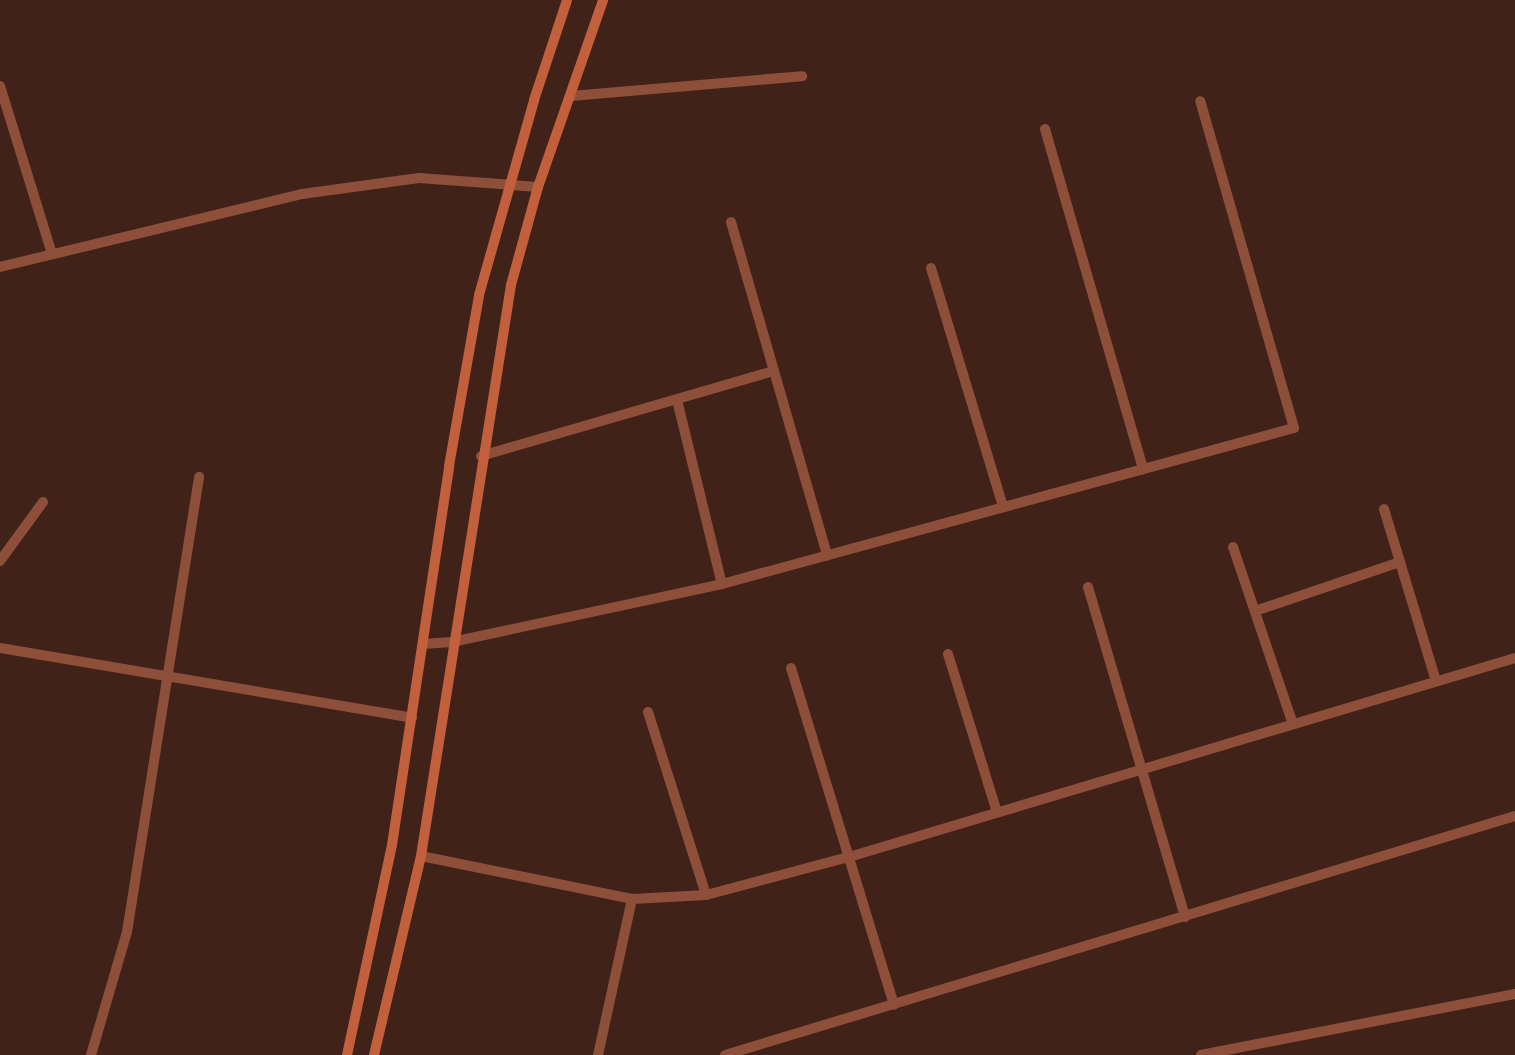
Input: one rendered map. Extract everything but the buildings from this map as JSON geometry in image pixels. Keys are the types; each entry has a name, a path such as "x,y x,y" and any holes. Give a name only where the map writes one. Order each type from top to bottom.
{"street":[{"path":"347,1055 392,845 479,295 510,184 567,0"},
{"path":"374,1055 421,856 481,456 511,285 538,187 571,96 603,0"},
{"path":"571,96 802,76"},
{"path":"0,86 52,254"},
{"path":"423,644 452,642 722,584 1294,428 1200,101"},
{"path":"1046,129 1143,469"},
{"path":"0,267 302,194 419,178 538,187"},
{"path":"731,222 827,555"},
{"path":"931,268 1003,507"},
{"path":"481,456 774,371"},
{"path":"677,400 722,584"},
{"path":"91,1055 127,932 200,477"},
{"path":"0,561 43,502"},
{"path":"1384,509 1436,681"},
{"path":"1233,547 1293,724"},
{"path":"1255,611 1400,562"},
{"path":"1088,587 1185,917"},
{"path":"0,648 412,718"},
{"path":"948,654 997,812"},
{"path":"421,856 632,899 706,895 849,857 1515,658"},
{"path":"791,668 894,1005"},
{"path":"648,712 706,895"},
{"path":"726,1055 1515,816"},
{"path":"598,1055 632,899"},
{"path":"1201,1055 1515,994"}]}
